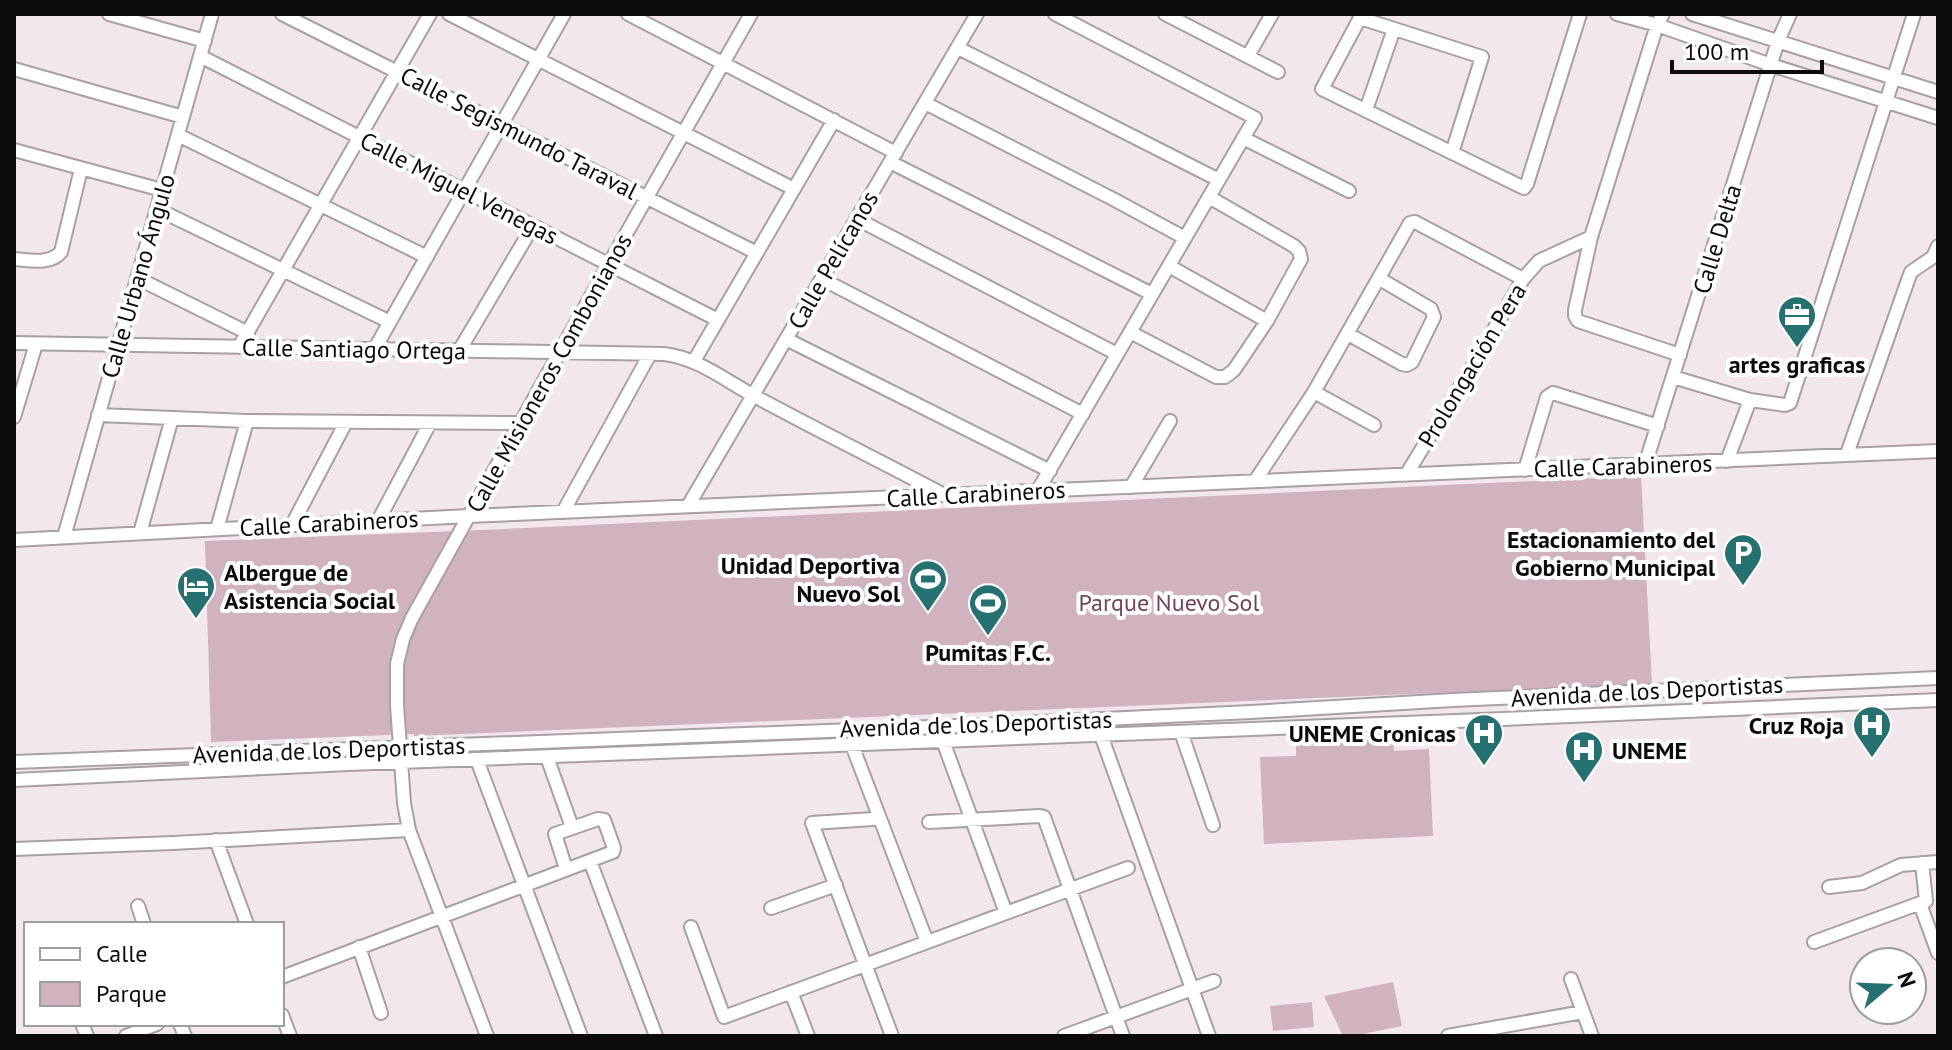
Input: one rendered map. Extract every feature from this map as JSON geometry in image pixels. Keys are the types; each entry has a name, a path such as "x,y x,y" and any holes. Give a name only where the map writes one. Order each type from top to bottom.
{"street":[{"path":"109,14 126,16 205,41"},
{"name":"Calle Urbano Ángulo","path":"64,537 212,14"},
{"name":"Calle Segismundo Taraval","path":"282,14 757,253"},
{"path":"239,347 430,14"},
{"path":"449,14 794,189"},
{"path":"374,350 564,14"},
{"path":"628,14 648,18 724,64 834,120 893,158 1152,294"},
{"name":"Calle Misioneros Combonianos","path":"487,1036 409,830 401,782 397,705 397,664 403,639 609,264 751,14"},
{"name":"Calle Pelícanos","path":"688,506 977,14"},
{"path":"1038,490 1255,118 1055,14"},
{"path":"1165,14 1179,17 1278,72"},
{"path":"1248,56 1272,14"},
{"path":"1452,153 1482,57 1361,16 1322,89 1366,110 1452,153 1524,188 1580,14"},
{"path":"1617,14 1660,20 1771,65 1938,118"},
{"path":"1692,14 1938,92"},
{"name":"Calle Delta","path":"1645,465 1778,41 1790,14"},
{"path":"1673,377 1750,400 1790,403 1914,14"},
{"path":"1660,20 1591,237 1575,316 1578,321 1680,355"},
{"path":"1366,110 1394,29"},
{"path":"958,48 1219,180"},
{"name":"Calle Miguel Venegas","path":"200,56 718,320"},
{"path":"14,69 183,117"},
{"path":"925,103 1185,238"},
{"path":"834,120 694,361 753,396 945,496"},
{"path":"178,135 427,257"},
{"path":"1243,138 1349,191"},
{"path":"14,150 162,190"},
{"path":"14,259 49,260 61,252 81,169"},
{"path":"1130,332 1216,377 1225,377 1234,370 1267,321 1301,259 1299,251 1209,197"},
{"path":"157,209 390,322"},
{"path":"857,219 1117,354"},
{"path":"1255,481 1314,392 1410,223 1523,279"},
{"path":"459,351 533,226"},
{"name":"Prolongación Pera","path":"1406,475 1523,279 1539,261 1591,237"},
{"path":"1847,454 1911,272 1933,257 1938,246"},
{"path":"1169,266 1267,321"},
{"path":"137,278 248,333"},
{"path":"822,279 1083,414"},
{"path":"1348,334 1402,364 1412,362 1434,317 1433,313 1380,279"},
{"path":"786,339 1050,471"},
{"name":"Calle Santiago Ortega","path":"14,343 650,354 680,356 694,361"},
{"path":"14,417 36,344"},
{"path":"563,512 650,354"},
{"path":"1314,392 1374,425"},
{"path":"1525,470 1547,397 1553,393 1658,426"},
{"path":"1727,461 1750,400"},
{"path":"98,415 247,421 521,423"},
{"path":"140,533 172,418"},
{"path":"217,529 247,421"},
{"path":"1131,487 1170,421"},
{"path":"292,525 346,422"},
{"path":"378,521 430,423"},
{"name":"Calle Carabineros","path":"14,540 469,516 1938,451"},
{"name":"Avenida de los Deportistas","path":"14,762 820,731 1938,678"},
{"path":"1892,680 1892,702"},
{"path":"1840,683 1841,704"},
{"path":"1774,686 1774,707"},
{"path":"1727,688 1727,709"},
{"path":"1663,691 1665,712"},
{"path":"1453,700 1456,721"},
{"name":"Avenida de los Deportistas","path":"14,780 1938,700"},
{"path":"1251,712 1253,729"},
{"path":"820,731 820,746"},
{"path":"1181,732 1213,825"},
{"path":"1101,735 1209,1036"},
{"path":"943,741 1006,913"},
{"path":"852,745 927,942"},
{"path":"185,756 186,772"},
{"path":"547,757 572,827"},
{"path":"477,760 581,1036"},
{"path":"929,822 1044,817 1123,1036"},
{"path":"284,976 615,851 604,820 598,819 555,834 566,869"},
{"path":"882,823 878,819 812,823 892,1036"},
{"path":"14,849 409,830"},
{"path":"216,840 246,922"},
{"path":"590,861 656,1036"},
{"path":"1829,887 1862,883 1901,865 1938,862"},
{"path":"1814,942 1926,901 1922,863"},
{"path":"691,927 724,1017 1128,868"},
{"path":"771,908 836,885"},
{"path":"1920,904 1938,953"},
{"path":"138,906 143,922"},
{"path":"359,947 381,1013"},
{"path":"1571,979 1592,1036"},
{"path":"1064,1036 1214,981"},
{"path":"791,992 808,1036"},
{"path":"1448,1036 1504,1031 1583,1012"},
{"path":"126,1036 152,1026"}],"green space":[{"name":"Unidad Deportiva Nuevo Sol","path":"1641,476 1652,684 211,742 205,541"},
{"path":"1393,734 1394,751 1429,749 1433,836 1264,844 1260,757 1296,756 1296,737"},
{"path":"1393,982 1402,1026 1343,1036 1324,996"},
{"path":"1312,1002 1314,1027 1273,1031 1270,1006"}],"place":[{"name":"artes graficas","path":"1797,349"},
{"name":"Estacionamiento del Gobierno Municipal","path":"1743,587"},
{"name":"Unidad Deportiva Nuevo Sol","path":"928,613"},
{"name":"Albergue de Asistencia Social","path":"196,620"},
{"name":"Pumitas F.C.","path":"988,637"},
{"name":"Cruz Roja","path":"1872,759"},
{"name":"UNEME Cronicas","path":"1484,767"},
{"name":"UNEME","path":"1584,784"}],"park label":[{"name":"Parque Nuevo Sol","path":"1169,602"}]}
